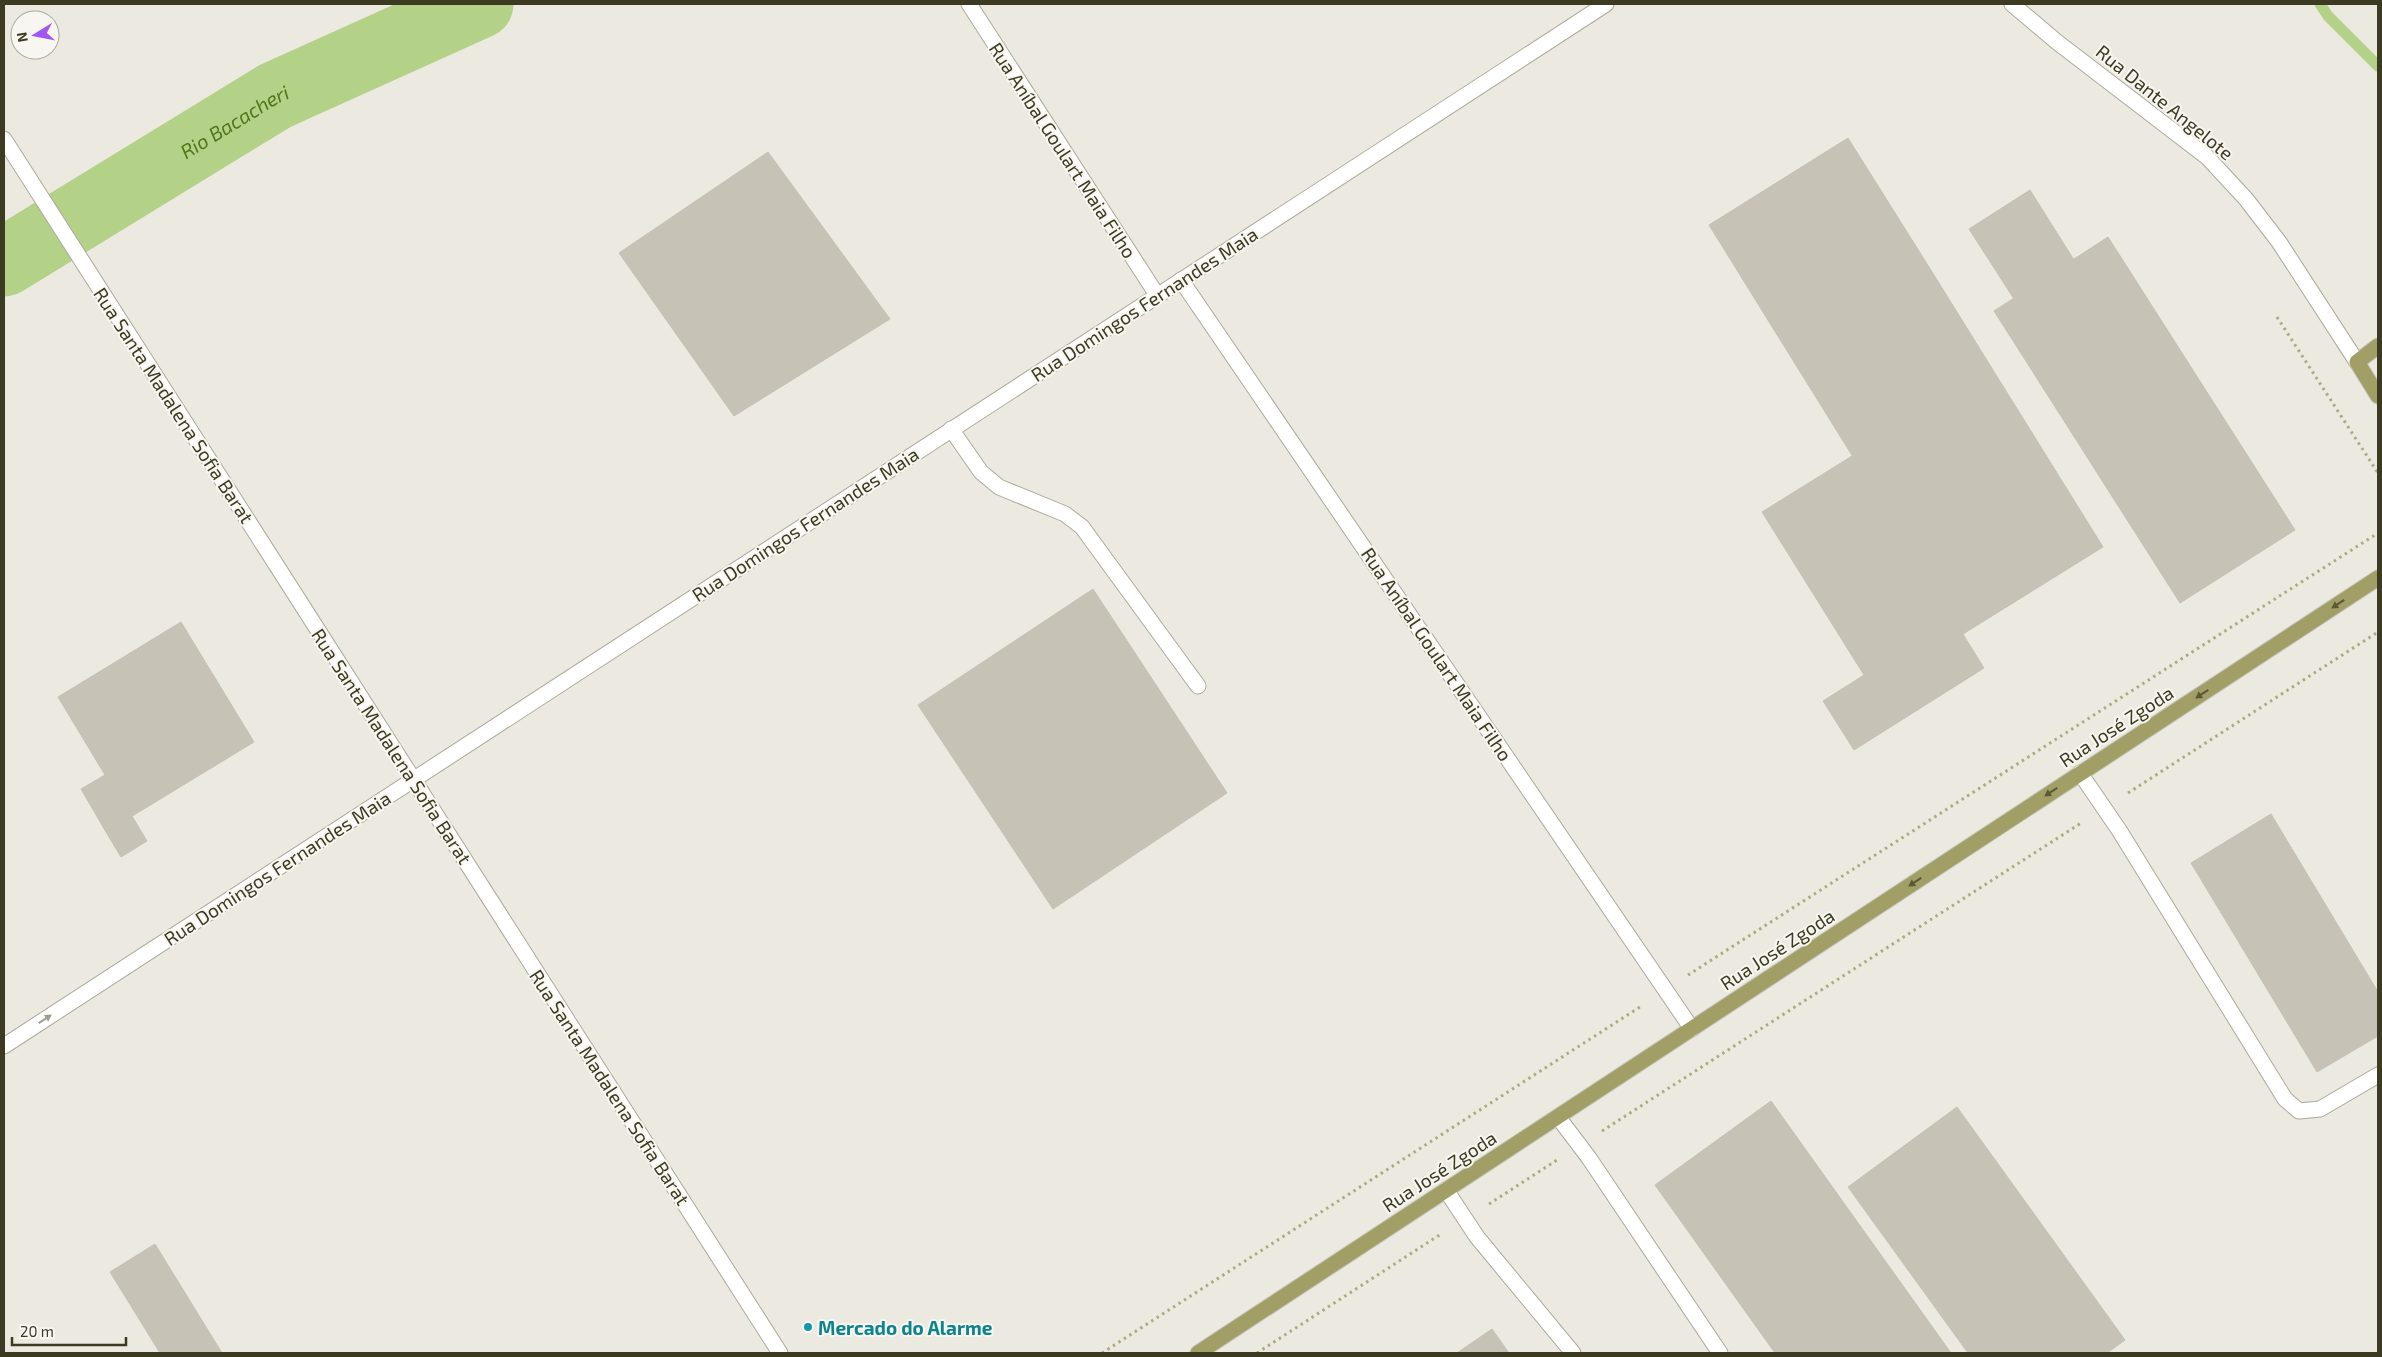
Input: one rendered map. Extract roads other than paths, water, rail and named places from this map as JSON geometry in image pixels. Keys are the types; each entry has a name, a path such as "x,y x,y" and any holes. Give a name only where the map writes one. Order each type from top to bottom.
{"main road":[{"path":"2357,362 2378,346"},
{"name":"Rua Dante Angelote","path":"2357,362 2378,396"},
{"name":"Rua José Zgoda","path":"1198,1353 2378,578"}],"street":[{"name":"Rua Aníbal Goulart Maia Filho","path":"969,4 1157,295"},
{"name":"Rua Domingos Fernandes Maia","path":"4,1046 1606,4"},
{"name":"Rua Dante Angelote","path":"2012,4 2057,42 2207,157 2246,198 2279,242 2357,362"},
{"name":"Rua Santa Madalena Sofia Barat","path":"4,139 780,1353"},
{"name":"Rua Aníbal Goulart Maia Filho","path":"1181,280 1692,1029"},
{"path":"952,429 981,472 999,487 1065,514 1082,528 1198,686"},
{"path":"2080,774 2104,808 2285,1100 2300,1112 2320,1109 2378,1075"},
{"path":"1558,1117 1580,1146 1720,1353"},
{"path":"1446,1190 1477,1237 1573,1353"}],"waterway":[{"name":"Rio Bacacheri","path":"4,262 275,96 479,4"},
{"path":"2320,4 2328,16 2378,66"}],"place":[{"name":"Mercado do Alarme","path":"808,1327"}]}
